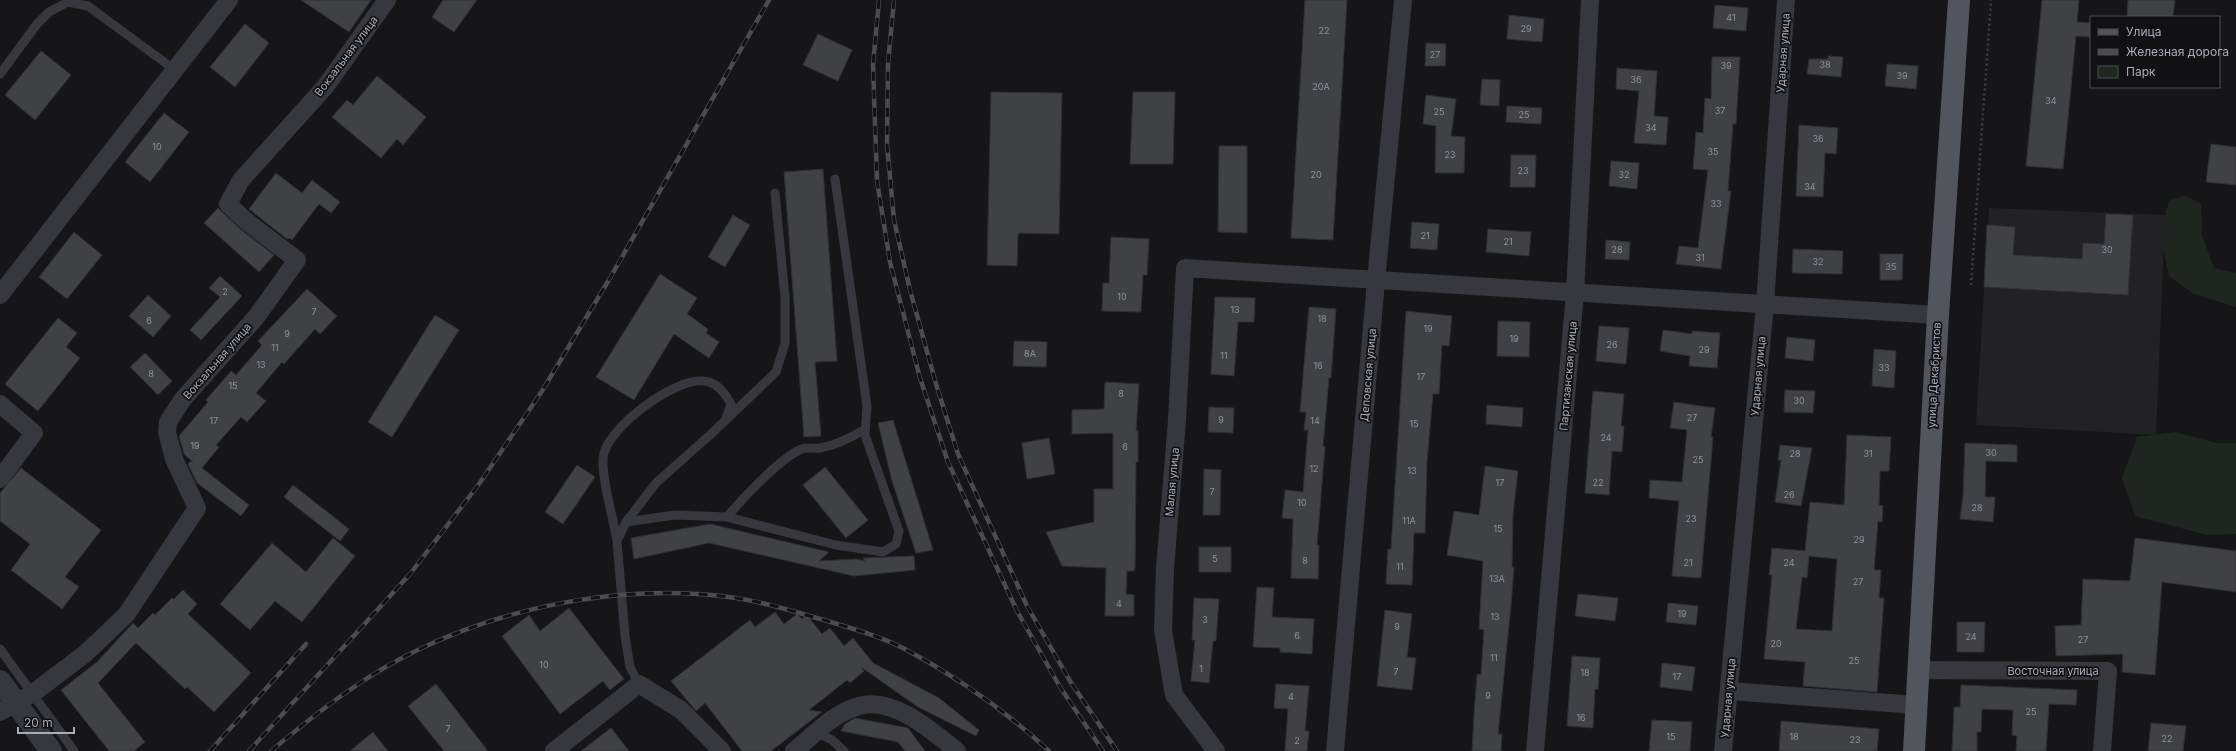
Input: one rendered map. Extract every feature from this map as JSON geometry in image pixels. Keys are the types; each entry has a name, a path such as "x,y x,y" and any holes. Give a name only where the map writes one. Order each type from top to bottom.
{"main road":[{"name":"улица Декабристов","path":"1914,751 1938,315 1959,0"}],"street":[{"path":"0,295 229,0"},
{"name":"Вокзальная улица","path":"32,694 86,653 126,615 197,508 174,459 167,432 168,422 183,399 257,316 297,260 246,221 228,204 241,180 325,87 387,0"},
{"name":"Деповская улица","path":"1335,751 1376,281 1403,0"},
{"name":"Партизанская улица","path":"1535,751 1575,293 1590,0"},
{"name":"Ударная улица","path":"1723,751 1765,304 1786,0"},
{"name":"Малая улица","path":"1216,751 1174,695 1163,630 1165,568 1177,420 1186,268 1376,281"},
{"path":"1376,281 1938,315"},
{"path":"0,404 34,433 0,479"},
{"name":"Восточная улица","path":"1918,670 2108,671 2102,751"},
{"path":"0,681 51,751"},
{"path":"554,751 639,684 681,710 722,751"},
{"path":"1729,691 1916,705"},
{"path":"0,712 32,694"},
{"path":"794,751 837,716 857,706 872,703 906,714 929,729 957,751"}],"lane":[{"path":"0,74 37,24 49,12 68,2 88,6 175,70"},
{"path":"626,522 675,515 727,517 836,545 882,552 896,544 899,531 865,435 867,406 835,180"},
{"path":"617,541 626,522 656,483 725,422 776,372 785,343 785,297 775,193"},
{"path":"639,684 630,667 625,636 617,541 604,478 604,453 615,434 636,413 671,389 692,382 705,381 718,386 726,395 731,404 725,422"},
{"path":"727,517 740,501 777,466 802,449 820,448 841,442 865,429"},
{"path":"0,648 74,751"},
{"path":"816,732 832,740 844,751"}],"path":[{"path":"1971,285 1991,0"}],"shaded area":[{"path":"1989,208 2165,215 2156,435 1976,425"}],"green space":[{"path":"2185,195 2201,204 2202,236 2214,268 2236,273 2236,307 2194,294 2169,276 2160,234 2169,201"},
{"path":"2175,432 2217,443 2236,443 2236,534 2207,535 2135,516 2122,478 2137,437"}],"building":[{"path":"301,0 371,0 349,32"},
{"path":"443,0 477,0 454,32 432,17"},
{"path":"1305,0 1347,0 1333,240 1291,238"},
{"path":"2042,0 2079,0 2077,22 2090,23 2090,37 2076,36 2063,169 2026,166"},
{"path":"2128,0 2175,0 2173,16 2127,16"},
{"path":"1715,5 1748,8 1746,31 1713,28"},
{"path":"1509,15 1544,19 1542,42 1507,39"},
{"path":"245,24 269,43 235,87 210,67"},
{"path":"818,34 852,50 838,81 803,65"},
{"path":"1426,43 1446,44 1445,66 1425,66"},
{"path":"41,51 71,75 35,120 5,95"},
{"path":"1828,56 1843,57 1841,77 1807,74 1809,59 1828,59"},
{"path":"1712,57 1740,57 1736,124 1733,124 1728,191 1731,191 1721,269 1676,264 1679,246 1698,248 1708,170 1693,169 1696,132 1703,133 1705,98 1711,99"},
{"path":"1887,64 1918,66 1916,89 1885,86"},
{"path":"1617,68 1657,71 1654,116 1668,117 1666,145 1634,143 1639,91 1616,89"},
{"path":"377,76 426,117 403,145 397,139 381,158 332,117 347,100 353,105"},
{"path":"1482,79 1500,80 1499,106 1480,105"},
{"path":"991,92 1062,93 1059,234 1018,233 1017,266 987,265"},
{"path":"1133,92 1175,92 1173,164 1130,164"},
{"path":"1426,95 1456,99 1451,136 1465,137 1464,173 1435,173 1436,126 1423,124"},
{"path":"1507,106 1542,108 1541,124 1506,122"},
{"path":"164,113 189,132 150,182 125,162"},
{"path":"1799,125 1838,128 1836,154 1825,153 1823,197 1796,196"},
{"path":"2211,144 2236,147 2236,185 2206,182"},
{"path":"1219,146 1247,146 1247,233 1218,232"},
{"path":"1511,155 1536,155 1535,187 1510,187"},
{"path":"1611,161 1639,163 1637,189 1609,186"},
{"path":"823,169 837,361 815,362 821,436 804,437 784,172"},
{"path":"276,173 302,193 312,180 340,202 331,213 319,204 292,240 289,238 287,239 249,209"},
{"path":"218,208 240,229 274,255 259,272 204,223"},
{"path":"2106,214 2133,215 2128,295 1984,287 1987,225 2015,227 2013,255 2082,259 2083,243 2104,244"},
{"path":"733,215 750,225 725,267 708,257"},
{"path":"1412,222 1439,224 1437,250 1410,248"},
{"path":"1488,229 1531,232 1529,256 1486,252"},
{"path":"74,232 102,255 67,299 39,277"},
{"path":"1111,237 1149,239 1147,275 1143,275 1141,312 1102,311 1103,283 1109,283"},
{"path":"1606,240 1630,242 1629,260 1605,259"},
{"path":"1793,249 1843,251 1842,274 1792,273"},
{"path":"1880,254 1903,254 1902,280 1880,280"},
{"path":"660,274 697,298 687,314 708,329 706,333 719,342 709,358 674,334 634,400 596,377"},
{"path":"220,276 242,296 201,340 190,330 220,297 209,288"},
{"path":"307,289 337,316 320,334 315,329 284,364 282,362 256,393 266,401 247,422 241,417 216,445 219,447 202,468 249,505 241,516 197,483 188,464 191,461 193,462 184,454 179,436 208,402 206,400 231,371 236,375 262,345 258,341"},
{"path":"148,295 171,316 153,337 129,316"},
{"path":"1215,297 1255,298 1254,322 1238,322 1234,376 1211,374"},
{"path":"1309,307 1336,309 1331,378 1329,378 1323,446 1325,447 1317,545 1319,545 1318,579 1291,578 1293,519 1282,518 1285,490 1303,492 1308,430 1304,430 1306,412 1300,412"},
{"path":"1406,311 1452,316 1449,346 1442,345 1439,394 1433,394 1427,461 1425,533 1414,533 1412,585 1386,584 1388,549 1391,549"},
{"path":"435,315 459,330 392,437 368,422"},
{"path":"58,318 77,333 66,347 80,358 38,411 5,384"},
{"path":"1498,321 1530,322 1529,357 1497,356"},
{"path":"1599,326 1629,328 1626,364 1596,361"},
{"path":"1663,330 1692,334 1692,331 1720,333 1717,368 1689,366 1690,356 1660,351"},
{"path":"1787,337 1815,340 1813,361 1785,358"},
{"path":"1014,341 1047,342 1046,367 1013,366"},
{"path":"1874,349 1896,351 1894,388 1872,386"},
{"path":"145,353 172,381 158,395 130,367"},
{"path":"1105,382 1139,384 1136,431 1138,431 1138,462 1136,462 1135,568 1134,571 1127,571 1126,594 1134,595 1134,616 1105,616 1106,568 1062,566 1046,532 1094,522 1094,489 1113,489 1113,433 1072,434 1072,410 1104,409"},
{"path":"1785,390 1815,391 1813,413 1784,412"},
{"path":"1593,391 1624,394 1621,426 1624,426 1622,452 1612,451 1609,495 1585,493"},
{"path":"1674,402 1715,408 1711,437 1713,437 1701,578 1672,576 1679,501 1649,498 1650,480 1682,482 1687,430 1670,428"},
{"path":"1487,405 1523,408 1522,427 1486,424"},
{"path":"1209,407 1234,408 1233,433 1208,432"},
{"path":"893,420 933,550 916,553 892,481 878,423"},
{"path":"1847,435 1891,437 1889,471 1880,471 1879,505 1883,506 1882,522 1878,521 1874,570 1881,570 1879,598 1884,598 1877,692 1803,686 1805,662 1764,659 1772,575 1769,575 1772,548 1805,551 1810,502 1844,505","holes":["1809,556 1837,559 1832,631 1796,629 1802,577 1807,578"]},
{"path":"1049,438 1055,474 1027,479 1022,443"},
{"path":"1965,443 2017,445 2017,462 1986,461 1985,497 1995,497 1993,522 1960,519 1963,495"},
{"path":"1780,445 1812,448 1801,506 1775,502 1781,460 1778,460"},
{"path":"577,465 595,477 563,524 545,512"},
{"path":"1485,466 1518,471 1513,514 1512,567 1514,568 1498,734 1502,734 1501,751 1472,751 1477,674 1481,675 1484,630 1479,629 1483,561 1447,555 1454,511 1479,515"},
{"path":"825,467 868,520 846,538 803,485"},
{"path":"21,468 101,530 65,577 79,587 62,609 11,570 30,544 0,521 0,493"},
{"path":"1204,469 1221,470 1220,515 1203,515"},
{"path":"293,485 349,529 340,541 284,497"},
{"path":"710,524 829,552 819,561 856,559 865,561 863,558 914,556 915,570 854,576 709,543 634,559 631,538"},
{"path":"333,538 355,556 302,622 275,601 250,630 220,604 272,543 306,572"},
{"path":"2135,538 2236,551 2236,592 2162,582 2155,675 2122,672 2123,654 2056,656 2055,626 2081,625 2083,579 2130,581"},
{"path":"1199,547 1231,547 1231,572 1199,572"},
{"path":"1257,587 1274,588 1272,617 1314,619 1312,654 1280,652 1280,648 1253,647"},
{"path":"183,590 197,604 188,614 251,673 214,712 187,687 185,689 136,643 98,683 145,742 134,751 109,751 61,690 97,662 133,623 138,628 153,613 155,615 172,598 174,599"},
{"path":"1578,594 1618,598 1615,621 1575,616"},
{"path":"1194,598 1219,599 1216,641 1213,641 1209,683 1191,681 1195,640 1192,640"},
{"path":"1668,603 1698,606 1696,625 1666,622"},
{"path":"569,608 624,679 610,690 603,681 560,714 502,636 529,615 540,631"},
{"path":"1385,610 1412,614 1407,657 1416,658 1412,690 1377,686"},
{"path":"775,612 784,624 797,614 802,619 807,615 822,634 830,628 844,646 853,638 873,663 939,698 979,730 976,736 918,707 861,667 864,671 850,683 847,680 809,710 822,712 771,751 742,751 705,703 696,711 671,681 750,620 755,627"},
{"path":"1957,622 1985,622 1984,652 1957,652"},
{"path":"1572,656 1600,658 1598,689 1595,689 1593,728 1567,726"},
{"path":"1662,663 1695,667 1692,691 1660,687"},
{"path":"436,684 488,751 444,751 408,706"},
{"path":"1276,684 1309,686 1305,731 1309,731 1307,751 1285,751 1288,709 1274,708"},
{"path":"1961,685 2077,690 2076,705 2049,704 2046,751 2016,751 2017,736 2012,735 2013,710 1982,709 1981,732 1977,732 1977,751 1952,751 1954,707 1960,707"},
{"path":"855,718 908,728 925,751 905,751 898,742 841,731 845,724"},
{"path":"1652,720 1692,722 1690,751 1649,751"},
{"path":"1781,721 1879,729 1877,751 1779,751"},
{"path":"2151,723 2186,726 2183,751 2148,751"},
{"path":"611,728 629,751 581,751"},
{"path":"373,732 388,751 350,751"}],"railway":[{"path":"249,751 410,574 479,484 542,391 610,278 769,0"},
{"path":"879,0 873,65 877,181 890,262 920,378 948,462 1017,611 1060,687 1103,751"},
{"path":"894,0 888,63 887,145 894,220 910,290 936,384 958,454 1027,606 1070,681 1117,751"},
{"path":"271,751 325,707 363,681 403,657 460,632 537,608 577,600 617,595 657,593 697,594 758,602 824,620 885,640 905,649 962,683 1016,722 1049,751"},
{"path":"210,751 306,644"}]}
